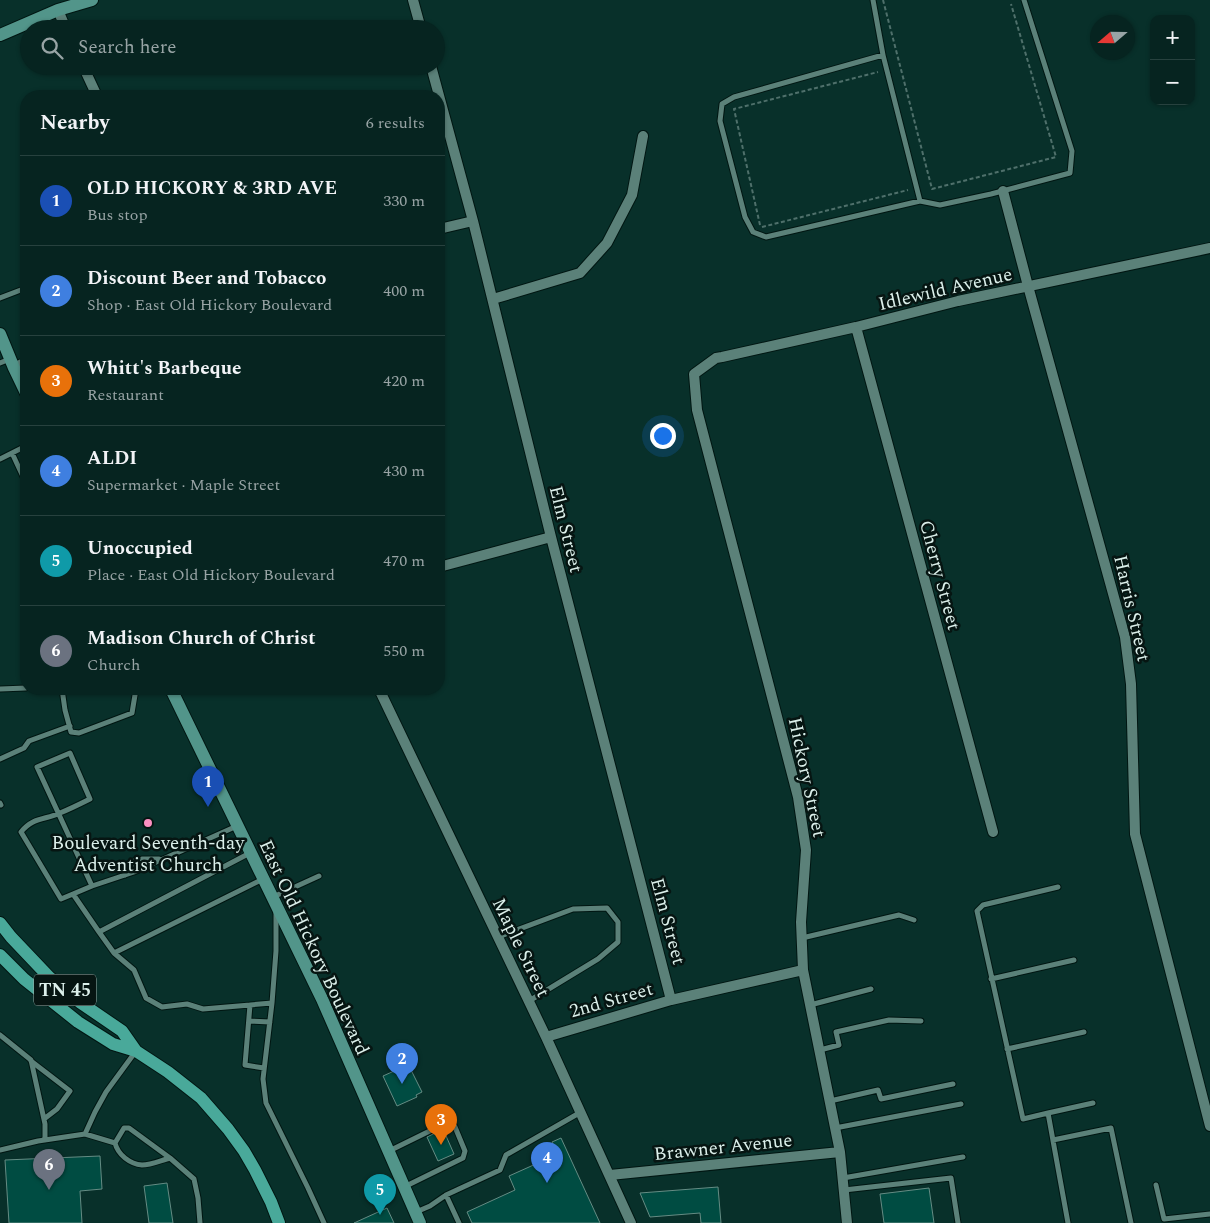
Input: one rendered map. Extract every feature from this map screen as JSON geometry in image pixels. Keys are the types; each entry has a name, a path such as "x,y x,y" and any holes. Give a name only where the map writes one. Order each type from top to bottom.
{"main road":[{"name":"TN 45","path":"0,923 50,977 81,1003 122,1030 136,1051"},
{"name":"TN 45","path":"0,955 24,979 78,1022 113,1044 136,1051 168,1072 201,1098 228,1129 255,1170 279,1223"}],"street":[{"path":"35,20 58,10 92,0"},
{"path":"414,0 419,20"},
{"path":"58,10 62,20"},
{"path":"0,35 20,26"},
{"path":"87,75 94,90"},
{"name":"Elm Street","path":"433,75 438,90"},
{"name":"Elm Street","path":"445,118 493,299 551,537 671,1000"},
{"path":"493,299 580,273 607,243 632,196 643,136"},
{"name":"Harris Street","path":"1003,191 1125,637 1132,684 1135,834 1206,1098 1210,1126"},
{"path":"445,228 473,221"},
{"name":"Idlewild Avenue","path":"694,374 716,358 856,327 958,301 1210,248"},
{"name":"Cherry Street","path":"856,327 992,832"},
{"path":"0,334 8,363 20,383"},
{"name":"Hickory Street","path":"694,374 697,410 798,797 806,850 802,922 803,970 840,1152 846,1223"},
{"path":"445,565 551,537"},
{"name":"East Old Hickory Boulevard","path":"175,695 322,999 417,1218"},
{"name":"Maple Street","path":"381,695 529,1000 610,1174 627,1221"},
{"name":"2nd Street","path":"546,1037 671,1000 803,970"},
{"name":"Brawner Avenue","path":"610,1174 840,1152"}],"lane":[{"path":"873,0 883,55 920,201"},
{"path":"883,55 734,97 722,104 720,121 745,217 753,232 766,237 920,201 940,205 1070,173 1072,150 1024,0"},
{"path":"0,298 20,290"},
{"path":"0,459 20,449"},
{"path":"12,453 20,470"},
{"path":"0,690 20,688"},
{"path":"63,695 65,710 72,732 79,733 132,713 135,695"},
{"path":"0,758 24,748 29,741 70,726"},
{"path":"92,886 58,814 37,767 70,753 90,799 58,814 35,820 21,832 61,899 162,860 238,826"},
{"path":"99,932 251,853"},
{"path":"142,859 162,860"},
{"path":"124,875 134,861"},
{"path":"319,876 274,901 276,951 263,1079 266,1103 324,1223"},
{"path":"114,953 263,879"},
{"path":"1058,887 983,905 977,910 1023,1119 1093,1103"},
{"path":"73,894 114,953 134,970 146,998 162,1007 187,1004 203,1009 272,1003"},
{"path":"498,937 573,909 608,908 618,922 618,942 598,959 529,1000"},
{"path":"802,938 899,915 914,920"},
{"path":"991,979 1074,960"},
{"path":"810,1005 871,989"},
{"path":"250,1005 245,1065 264,1068"},
{"path":"819,1050 839,1045 836,1032 889,1020 921,1021"},
{"path":"249,1022 270,1022"},
{"path":"1008,1049 1084,1032"},
{"path":"0,1034 70,1091 58,1109 44,1119"},
{"path":"85,1134 106,1092 136,1051"},
{"path":"30,1060 44,1119 46,1140"},
{"path":"829,1101 878,1090 881,1099 953,1084"},
{"path":"835,1128 960,1104"},
{"path":"417,1218 446,1195 500,1170 506,1155 581,1112"},
{"path":"1048,1113 1068,1223"},
{"path":"388,1151 446,1123 453,1124 462,1143 465,1151 463,1158 404,1187"},
{"path":"115,1143 124,1128 129,1128 170,1158 194,1179 200,1223"},
{"path":"1053,1140 1111,1128 1130,1223"},
{"path":"0,1150 85,1134 115,1143"},
{"path":"115,1143 119,1153 134,1163 143,1165 170,1158"},
{"path":"843,1178 962,1157"},
{"path":"844,1190 950,1178 958,1223"},
{"path":"1156,1185 1164,1219 1210,1214"},
{"path":"446,1195 459,1223"}],"path":[{"path":"883,0 932,189 1056,157 1011,4"},
{"path":"880,71 734,109 760,227 908,190"}],"building":[{"path":"403,1067 405,1071 410,1068 422,1092 416,1095 417,1097 397,1106 383,1076"},
{"path":"443,1129 454,1154 438,1161 427,1137"},
{"path":"561,1138 600,1223 472,1223 467,1212 515,1190 509,1176 558,1154 552,1142"},
{"path":"100,1156 102,1189 80,1191 82,1223 9,1223 5,1160"},
{"path":"167,1183 173,1223 149,1223 144,1186"},
{"path":"718,1187 721,1223 701,1223 700,1213 650,1217 640,1193"},
{"path":"929,1188 934,1223 884,1223 880,1194"},
{"path":"387,1208 394,1223 354,1223"}],"place":[{"name":"OLD HICKORY & 3RD AVE","path":"208,807"},
{"name":"Boulevard Seventh-day Adventist Church","path":"148,823"},
{"name":"Discount Beer and Tobacco","path":"402,1084"},
{"name":"Whitt's Barbeque","path":"441,1145"},
{"name":"ALDI","path":"547,1183"},
{"name":"Madison Church of Christ","path":"49,1190"},
{"name":"Unoccupied","path":"380,1215"}]}
